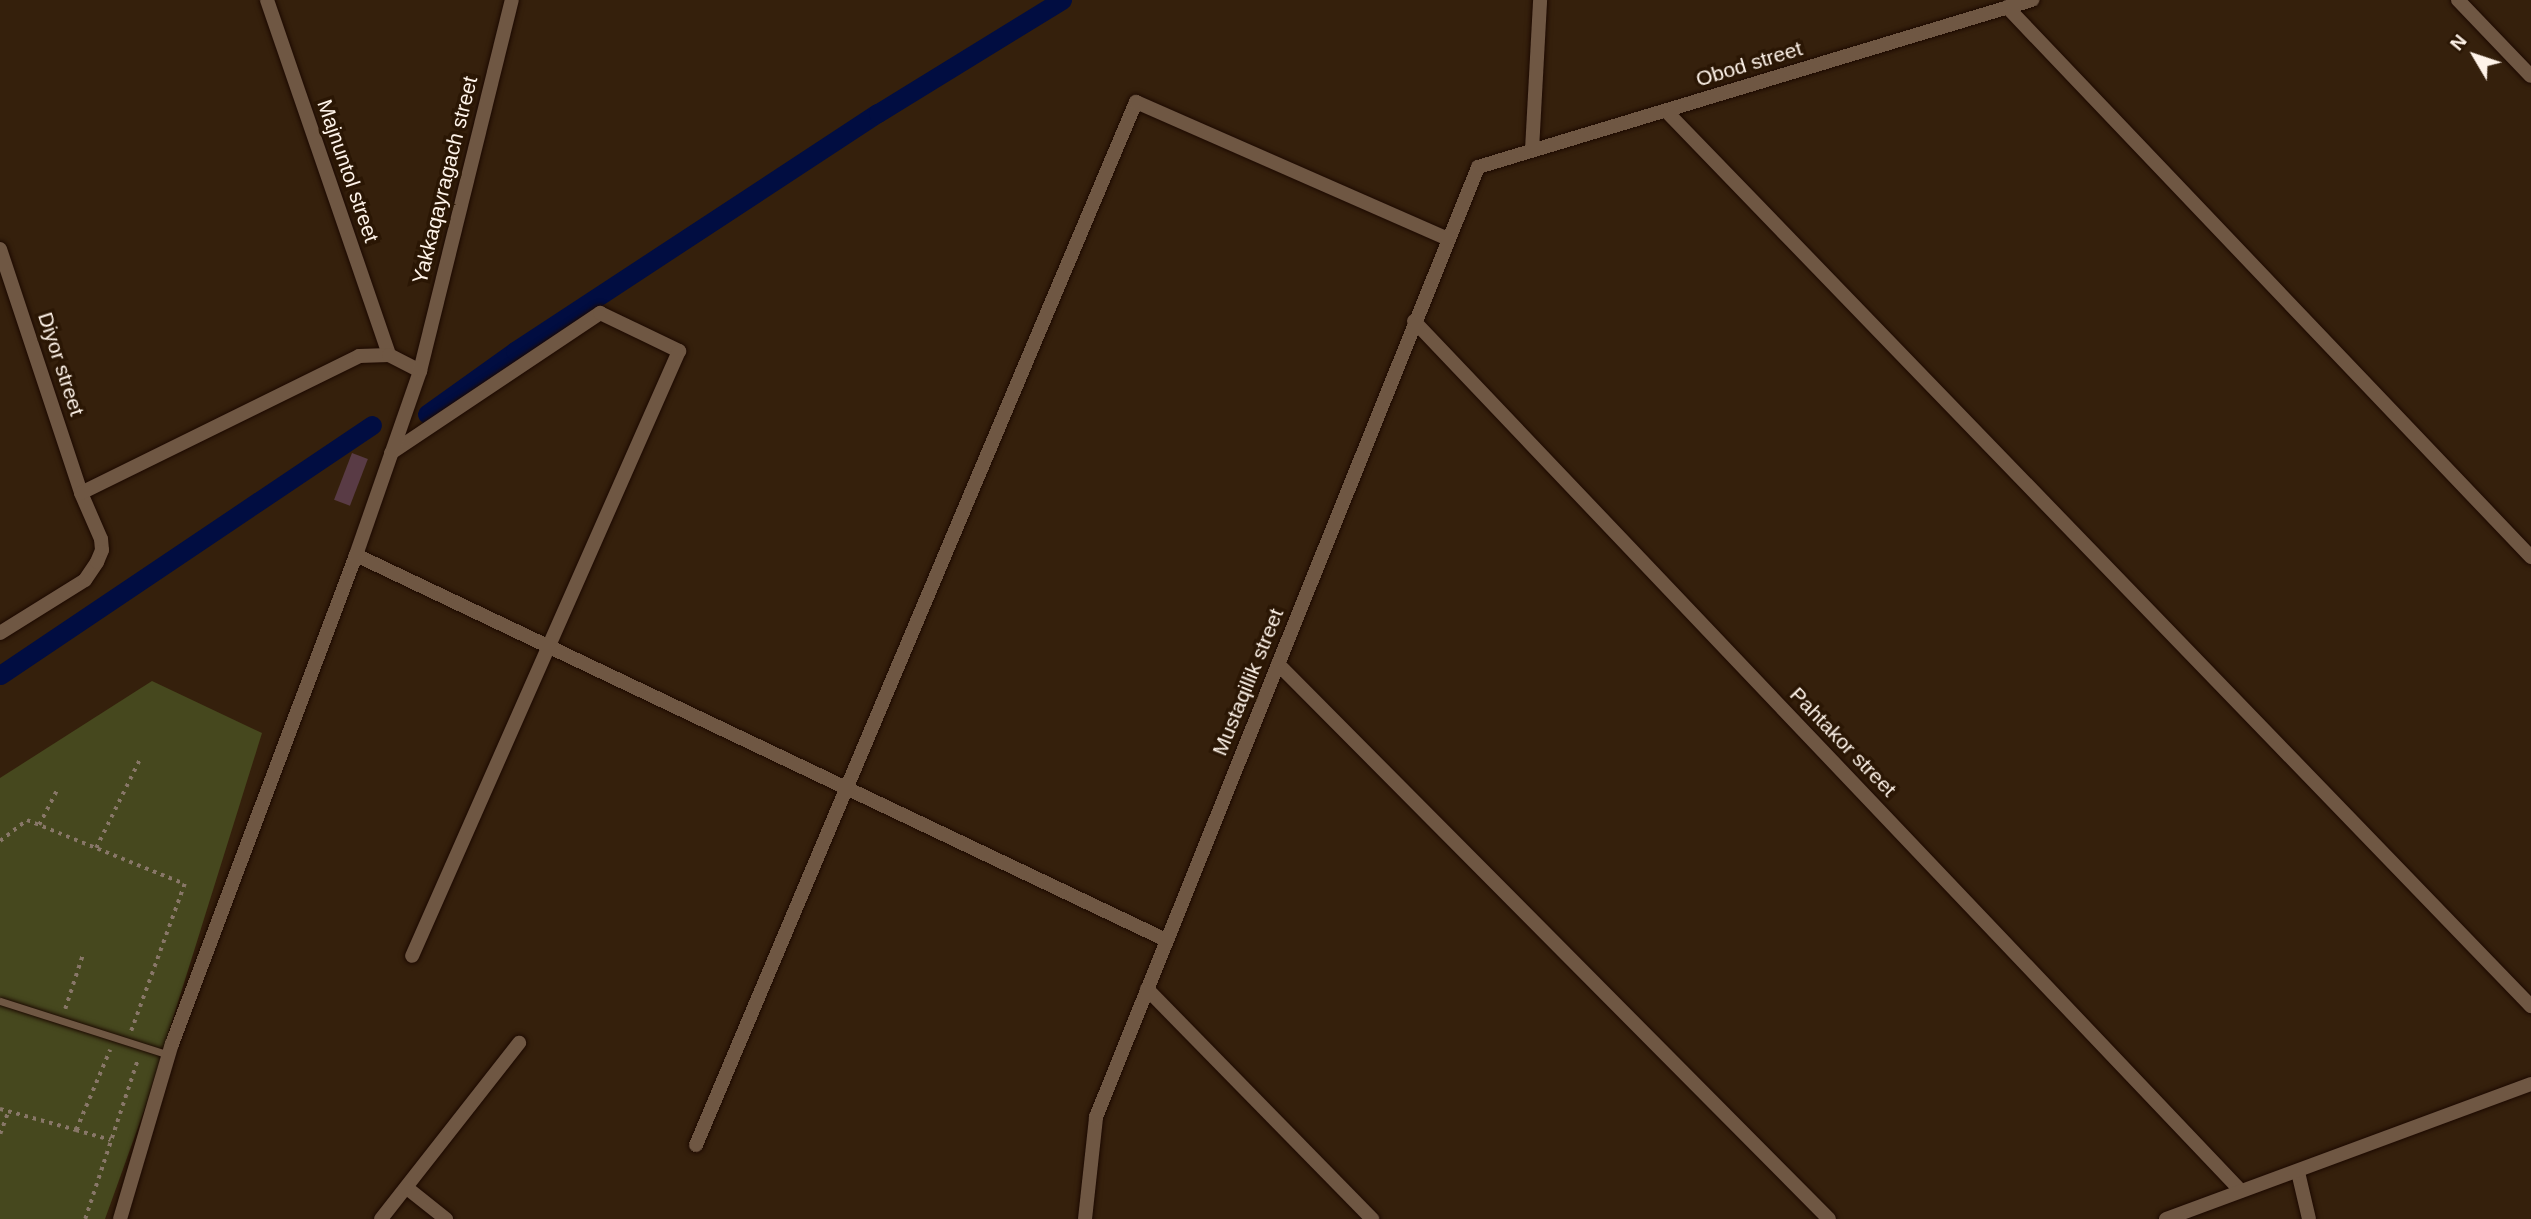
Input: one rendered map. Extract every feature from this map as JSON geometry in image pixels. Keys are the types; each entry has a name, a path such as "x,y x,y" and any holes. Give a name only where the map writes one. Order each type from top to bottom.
{"street":[{"name":"Majnuntol street","path":"267,0 389,355"},
{"name":"Yakkaqayragach street","path":"120,1219 169,1055 356,555 420,371 512,0"},
{"path":"1532,150 1540,0"},
{"name":"Obod street","path":"1478,167 2032,0"},
{"path":"2458,0 2531,76"},
{"path":"2007,7 2531,557"},
{"path":"696,1145 1136,102 1448,239"},
{"path":"1666,111 2531,1006"},
{"name":"Mustaqillik street","path":"1085,1219 1096,1117 1478,167"},
{"name":"Diyor street","path":"0,249 81,493 101,539 102,550 85,580 0,633"},
{"path":"391,453 600,313 679,351 411,957"},
{"name":"Pahtakor street","path":"1415,321 2241,1191"},
{"path":"81,493 359,356 389,355 420,371"},
{"path":"356,555 1166,940"},
{"path":"1278,664 1829,1219"},
{"path":"1147,989 1372,1219"},
{"path":"381,1219 519,1043"},
{"path":"2166,1219 2531,1084"},
{"path":"2298,1172 2309,1219"},
{"path":"407,1188 446,1219"}],"lane":[{"path":"0,1001 169,1055"}],"path":[{"path":"96,848 140,760"},
{"path":"39,825 58,789"},
{"path":"0,841 27,820 184,884 128,1042"},
{"path":"61,1021 83,954"},
{"path":"76,1130 115,1038"},
{"path":"85,1219 142,1047"},
{"path":"0,1110 111,1140"},
{"path":"0,1134 8,1112"}],"green space":[{"path":"152,681 262,733 145,1108 105,1219 0,1219 0,778"}],"building":[{"path":"352,453 368,459 350,506 334,500"}],"waterway":[{"path":"427,414 515,351 878,113 1062,0"},
{"path":"0,675 372,425"}]}
